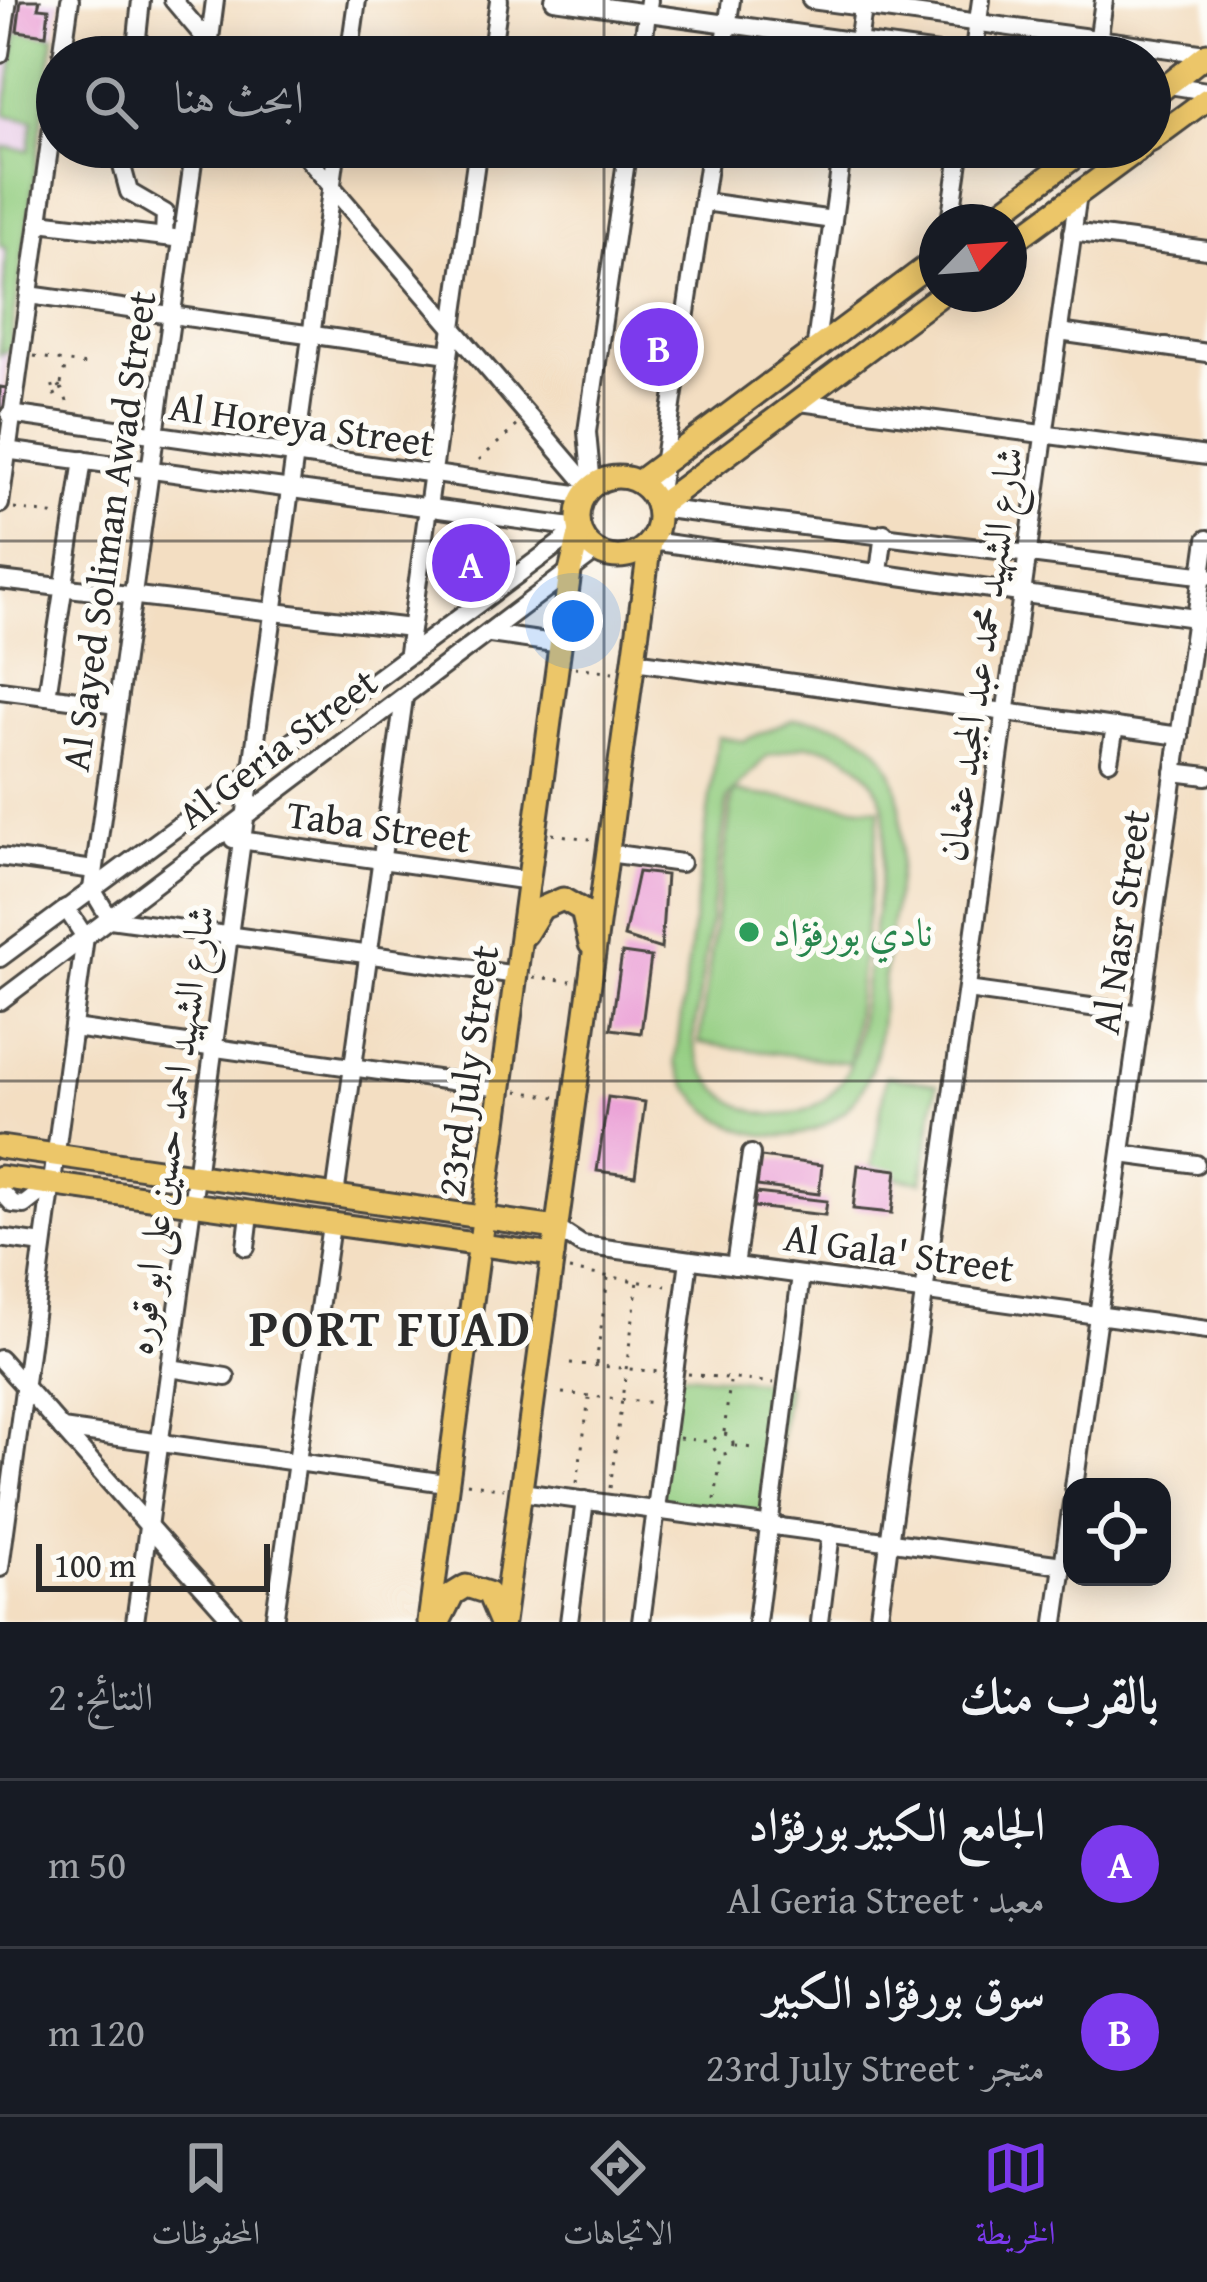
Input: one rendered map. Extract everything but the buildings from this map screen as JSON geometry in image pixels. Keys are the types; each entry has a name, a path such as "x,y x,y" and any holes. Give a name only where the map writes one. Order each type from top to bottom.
{"main road":[{"path":"1171,78 1207,54"},
{"path":"1171,124 1207,95"},
{"path":"1011,204 1059,168"},
{"path":"1027,232 1113,168"},
{"path":"638,482 919,273"},
{"path":"501,1622 657,507 919,311"},
{"path":"650,541 625,557 596,551 580,529 588,489 619,476 638,482 657,507"},
{"name":"23rd July Street","path":"429,1622 570,572 580,529"},
{"path":"521,942 542,908 563,898 577,904 585,917 592,973"},
{"name":"Al Gala' Street","path":"0,1147 556,1228"},
{"name":"Al Gala' Street","path":"0,1177 479,1245 553,1261"},
{"path":"439,1622 453,1594 474,1586 493,1599 501,1622"}],"street":[{"path":"0,54 8,0"},
{"path":"65,36 70,0"},
{"path":"137,36 141,0"},
{"path":"172,0 199,36"},
{"path":"213,36 215,0"},
{"path":"352,36 357,0"},
{"path":"494,36 499,0"},
{"path":"554,0 648,6 788,36"},
{"path":"726,36 731,0"},
{"path":"812,0 864,4 1040,36"},
{"path":"975,36 981,0"},
{"path":"1100,36 1104,0"},
{"path":"859,36 864,4"},
{"path":"644,36 648,6"},
{"path":"1171,52 1207,54"},
{"path":"1171,90 1207,95"},
{"path":"0,506 11,414 29,360 29,295 49,168"},
{"path":"39,222 173,237 164,213 129,192 123,168"},
{"name":"Al Sayed Soliman Awad Street","path":"93,879 171,315 173,237 190,168"},
{"path":"316,168 588,489"},
{"name":"شارع الشهيد احمد حسين على ابو قوره","path":"135,1622 334,168"},
{"path":"408,652 475,168"},
{"path":"588,489 586,432 625,168"},
{"path":"708,168 657,507 1204,576"},
{"path":"814,351 840,168"},
{"path":"953,204 958,168"},
{"name":"شارع الشهيد محمد عبد المجيد عثمان","path":"878,1622 1078,194"},
{"path":"704,202 833,220"},
{"path":"1072,232 1207,250"},
{"path":"29,295 449,354"},
{"path":"1059,332 1207,353"},
{"path":"800,402 1207,456"},
{"name":"Al Horeya Street","path":"11,414 433,475 588,489"},
{"name":"Al Horeya Street","path":"6,450 580,529"},
{"path":"47,696 82,460"},
{"name":"Al Geria Street","path":"0,958 66,908 93,879 580,529"},
{"path":"879,572 884,533"},
{"name":"Al Nasr Street","path":"1075,1478 1174,772 1202,619 1207,539"},
{"path":"650,541 1202,619"},
{"name":"Al Geria Street","path":"0,1001 596,551"},
{"path":"0,580 411,628"},
{"path":"490,634 560,654"},
{"path":"633,668 1180,736"},
{"path":"0,690 117,705"},
{"path":"334,1196 404,698"},
{"path":"1109,761 1115,727"},
{"path":"1174,772 1207,776"},
{"name":"Taba Street","path":"218,837 529,881"},
{"path":"609,848 681,863"},
{"path":"0,857 93,879 110,919 517,975"},
{"path":"0,1568 85,937 66,908"},
{"path":"967,990 1141,1014"},
{"path":"73,1028 501,1088"},
{"path":"735,1266 751,1154"},
{"path":"1121,1154 1196,1164"},
{"path":"0,1190 13,1204 25,1205 51,1184"},
{"path":"246,1247 250,1214"},
{"path":"274,1622 331,1225"},
{"name":"Al Gala' Street","path":"556,1228 582,1245 1207,1330"},
{"path":"0,1238 43,1244"},
{"name":"Al Gala' Street","path":"553,1261 582,1245"},
{"path":"641,1622 689,1260"},
{"path":"757,1622 802,1275"},
{"path":"0,1359 234,1622"},
{"path":"170,1368 226,1377"},
{"path":"0,1423 19,1426"},
{"path":"62,1429 447,1482"},
{"path":"521,1492 1063,1565 1055,1622"},
{"path":"568,1622 580,1499"},
{"path":"820,1622 831,1533"}],"path":[{"path":"29,360 92,366"},
{"path":"60,386 66,362"},
{"path":"56,408 71,410"},
{"path":"479,460 529,416"},
{"path":"0,506 74,517"},
{"path":"560,654 633,668"},
{"path":"536,831 609,848"},
{"path":"517,975 592,973"},
{"path":"501,1088 574,1100"},
{"path":"553,1261 609,1277 686,1289"},
{"path":"596,1366 609,1277"},
{"path":"608,1503 638,1282"},
{"path":"730,1378 724,1434 733,1446"},
{"path":"562,1393 670,1405"},
{"path":"580,1499 590,1396"},
{"path":"666,1437 713,1443 724,1434"},
{"path":"713,1443 721,1455 713,1517"},
{"path":"721,1455 733,1446 753,1448"},
{"path":"447,1482 521,1492"}],"shaded area":[{"path":"0,0 60,0 55,36 36,36 36,166 4,387 0,479"}],"green space":[{"path":"17,31 54,36 36,36 36,164 10,348 0,355 6,248 0,246 3,147 29,150 33,120 5,115"},
{"path":"793,720 840,726 872,743 891,770 900,805 897,884 872,1066 848,1107 824,1125 796,1135 739,1128 713,1113 691,1091 675,1062 718,737 743,741","holes":["807,745 854,761 871,778 885,820 875,923 850,1062 880,809 733,792 699,1043 851,1063 835,1089 814,1106 790,1114 765,1114 741,1106 720,1090 703,1068 693,1040 728,797 767,756"]},
{"path":"886,1076 937,1084 922,1182 871,1174"},
{"path":"674,1373 787,1384 769,1525 656,1509"}],"place":[{"name":"سوق بورفؤاد الكبير","path":"659,347"},
{"name":"الجامع الكبير بورفؤاد","path":"471,563"},
{"name":"نادي بورفؤاد","path":"749,932"}],"district":[{"name":"PORT FUAD","path":"391,1328"}]}
